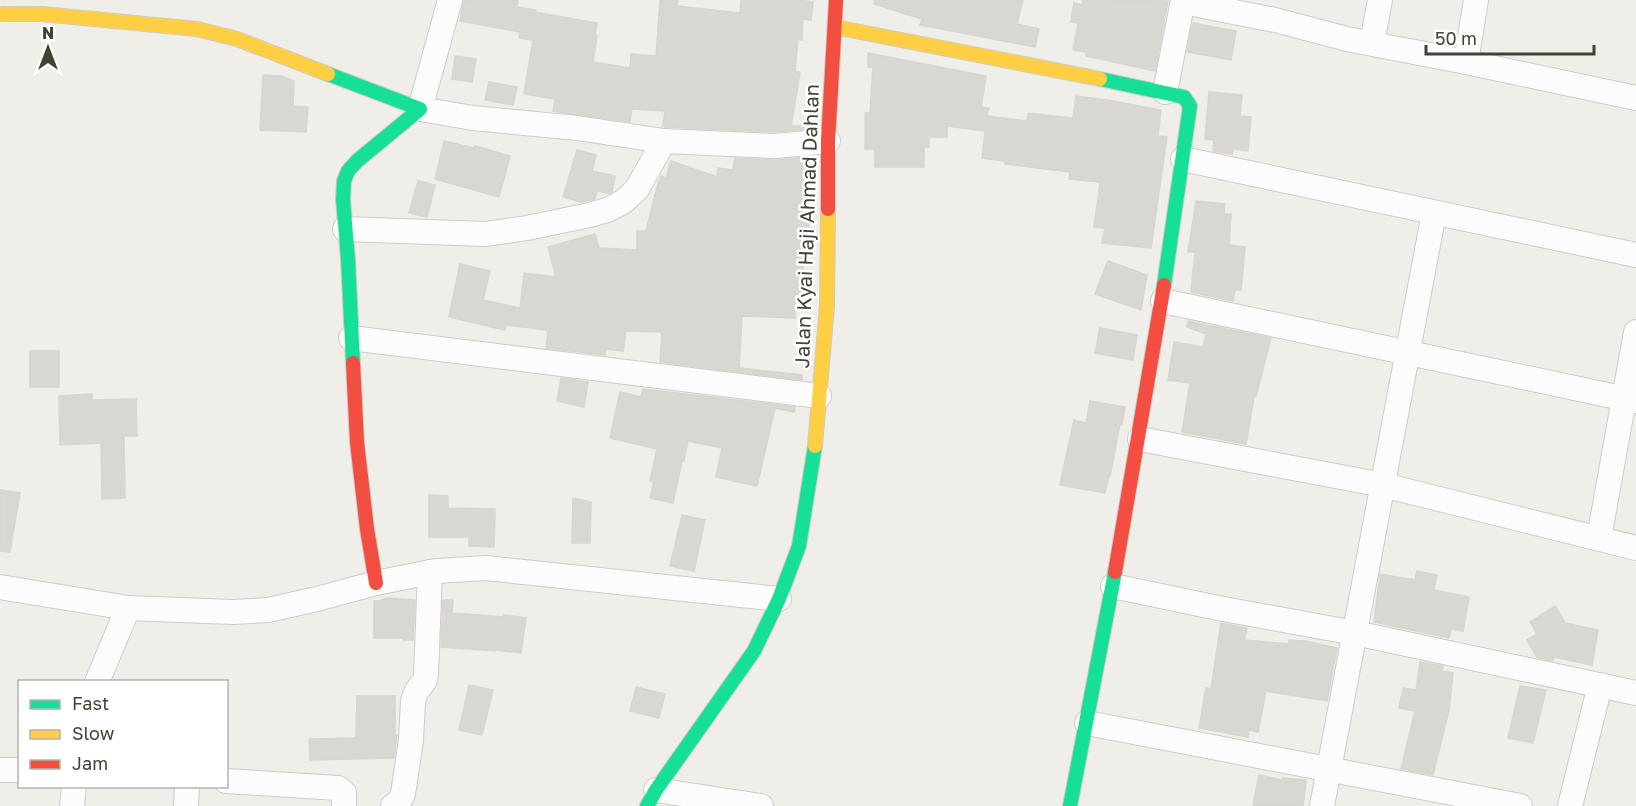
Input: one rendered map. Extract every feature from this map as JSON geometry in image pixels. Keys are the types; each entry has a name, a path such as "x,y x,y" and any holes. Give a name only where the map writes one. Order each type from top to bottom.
{"street":[{"path":"376,583 357,442 343,199 344,181 348,171 420,109 450,0"},
{"name":"Jalan Kyai Haji Ahmad Dahlan","path":"651,798 754,651 779,599 799,546 813,453 827,306 828,141 836,0"},
{"path":"1372,43 1380,0"},
{"path":"1466,62 1476,0"},
{"path":"1166,92 1183,1 1277,10 1347,39 1636,98"},
{"path":"4,12 197,29 237,39 420,109 473,118 577,128 664,141 775,146 828,141"},
{"path":"835,27 1166,92 1184,97 1190,106 1163,301 1140,439 1070,806"},
{"path":"345,229 486,234 590,215 622,202 637,189 664,141"},
{"path":"1183,159 1636,255"},
{"path":"1322,806 1434,213"},
{"path":"1163,301 1630,399"},
{"path":"1599,538 1630,399 1636,332"},
{"path":"351,339 819,396"},
{"path":"1140,439 1383,486 1636,548"},
{"path":"0,587 128,608 232,612 268,610 430,572 486,568 779,599"},
{"path":"393,806 399,802 403,794 414,701 416,692 425,680 426,674 430,572"},
{"path":"1113,586 1354,633 1636,693"},
{"path":"97,680 128,608"},
{"path":"1570,806 1599,685"},
{"path":"1087,723 1520,806"},
{"path":"0,770 18,770"},
{"path":"228,781 338,788 345,795 344,806"},
{"path":"72,806 74,788"},
{"path":"186,806 187,788"},
{"path":"651,798 761,806"}],"building":[{"path":"464,0 518,0 517,7 597,23 593,62 630,68 631,54 656,56 660,0 678,0 677,6 740,13 741,0 813,2 811,20 803,19 802,40 798,39 795,72 800,72 791,126 805,126 806,129 775,132 665,127 663,126 665,111 632,109 630,122 553,111 555,99 524,94 533,40 519,38 520,32 460,21"},
{"path":"875,0 1023,0 1017,24 1039,29 1035,47 920,25 922,19 874,4"},
{"path":"1083,0 1168,1 1155,71 1086,56 1086,52 1073,50 1078,23 1071,22 1074,3 1082,5"},
{"path":"1193,23 1236,31 1231,60 1187,52"},
{"path":"868,53 986,76 981,107 989,108 987,116 1027,121 1028,113 1073,118 1076,96 1161,110 1158,136 1167,137 1151,248 1102,243 1105,228 1094,227 1100,182 1069,179 1070,172 1005,164 1005,161 982,158 985,131 947,126 947,137 929,137 929,147 924,147 924,167 875,167 875,149 865,149 865,113 870,113 873,67 868,67"},
{"path":"455,56 476,59 472,82 452,79"},
{"path":"263,75 281,76 294,81 293,106 308,107 306,132 260,130"},
{"path":"489,82 517,87 513,105 485,100"},
{"path":"1209,92 1242,95 1240,116 1251,117 1248,151 1233,149 1232,154 1213,151 1214,140 1205,139"},
{"path":"444,141 474,148 475,146 510,156 499,197 435,179"},
{"path":"577,150 596,155 592,171 615,176 612,192 597,191 595,199 581,202 563,197"},
{"path":"808,157 809,241 803,241 805,263 803,263 802,300 795,300 795,318 742,316 739,368 802,375 802,380 660,362 662,332 626,331 623,351 605,349 605,355 546,348 548,330 506,325 505,330 449,317 460,264 490,271 483,300 520,308 524,273 556,277 548,247 595,234 599,248 637,250 637,231 646,231 657,187 661,176 666,178 671,161 717,177 718,168 733,170 735,158 775,160"},
{"path":"418,181 435,185 427,217 409,213"},
{"path":"1196,201 1225,204 1224,214 1231,214 1229,245 1245,247 1241,290 1235,290 1233,301 1191,292 1195,252 1188,252"},
{"path":"1108,261 1147,275 1141,310 1095,294"},
{"path":"1188,321 1271,338 1256,396 1254,396 1246,444 1182,432 1190,383 1168,380 1174,342 1203,347 1206,334 1187,327"},
{"path":"1100,328 1137,335 1133,360 1095,353"},
{"path":"30,351 59,351 59,387 30,387"},
{"path":"561,378 588,382 584,407 557,401"},
{"path":"643,389 795,407 794,412 775,408 757,486 716,477 722,448 688,441 673,503 650,498 654,482 650,481 657,449 610,438 620,392 641,397"},
{"path":"92,394 92,400 136,399 137,436 124,436 125,498 102,499 101,443 60,445 59,396"},
{"path":"1090,401 1125,407 1105,493 1060,485 1074,420 1086,423"},
{"path":"0,490 20,493 10,552 0,551"},
{"path":"429,495 448,496 448,508 495,509 494,547 469,546 469,537 429,537"},
{"path":"573,498 591,502 590,543 572,543"},
{"path":"682,515 705,520 694,571 670,566"},
{"path":"1417,571 1437,575 1434,590 1469,597 1463,631 1451,629 1449,638 1374,622 1380,574 1415,580"},
{"path":"386,598 415,600 413,640 374,638 374,601"},
{"path":"443,600 453,600 452,613 526,618 521,653 441,647"},
{"path":"1555,606 1565,623 1598,630 1592,665 1554,657 1553,661 1537,657 1527,640 1537,634 1530,622"},
{"path":"1221,623 1247,628 1245,640 1289,644 1289,640 1305,641 1337,648 1327,701 1266,691 1258,732 1249,730 1248,737 1199,728 1206,688 1211,689"},
{"path":"1420,662 1443,666 1442,671 1453,673 1449,710 1433,775 1401,769 1415,711 1399,708 1403,688 1416,690"},
{"path":"469,685 493,690 482,735 459,730"},
{"path":"1520,686 1546,690 1533,743 1508,738"},
{"path":"636,687 665,694 659,718 630,711"},
{"path":"357,696 395,696 395,735 397,735 394,758 310,760 309,739 356,738"},
{"path":"1259,775 1282,780 1282,778 1306,780 1303,806 1253,806"}],"traffic: fast":[{"path":"328,74 420,109 357,161 348,171 344,181 343,199 353,363"},
{"path":"1100,79 1184,97 1190,106 1164,285"},
{"path":"647,806 754,651 779,599 799,546 815,446"},
{"path":"1070,806 1115,572"}],"traffic: slow":[{"path":"3,14 42,14 197,29 237,39 328,74"},
{"path":"835,27 1100,79"},
{"path":"815,446 827,306 828,209"}],"traffic: jam":[{"path":"828,209 828,141 836,0"},
{"path":"1115,572 1164,285"},
{"path":"353,363 357,442 376,583"}]}
